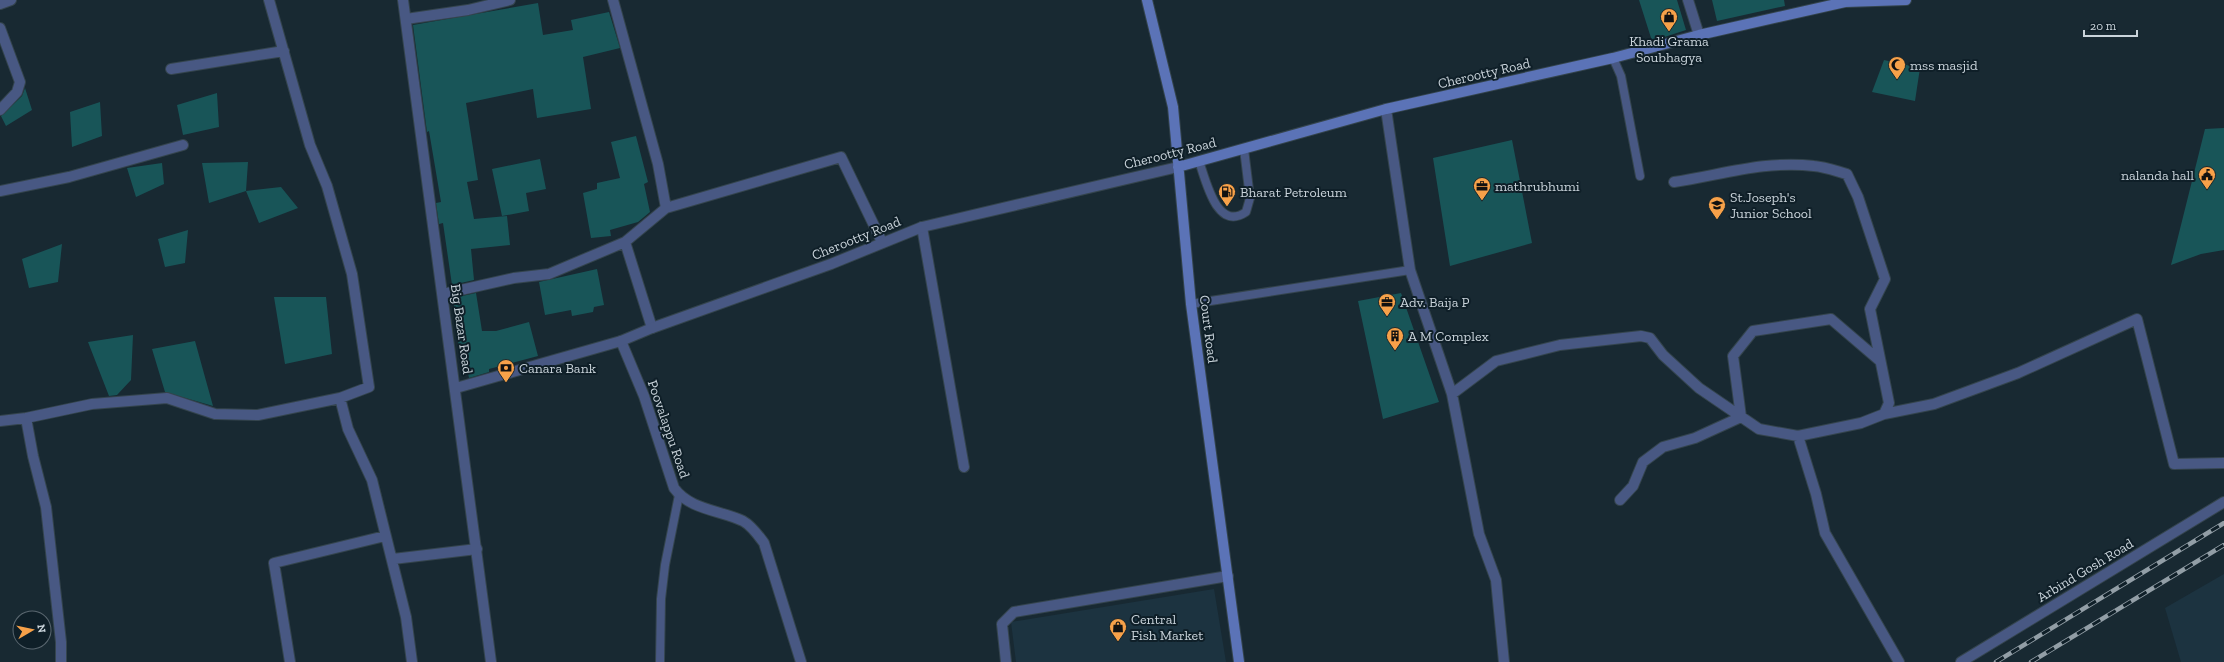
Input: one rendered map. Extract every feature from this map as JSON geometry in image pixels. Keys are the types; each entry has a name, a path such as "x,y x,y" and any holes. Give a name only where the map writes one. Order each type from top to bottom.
{"main road":[{"name":"Court Road","path":"1147,0 1173,107 1191,304 1239,662"},
{"name":"Cherootty Road","path":"1178,167 1386,109 1613,58 1699,35 1845,2 1906,0"}],"street":[{"path":"0,4 11,0"},
{"path":"0,421 26,418 92,404 168,398 215,414 258,415 340,398 369,387 352,274 327,186 310,145 269,0"},
{"name":"Big Bazar Road","path":"403,0 456,388 491,662"},
{"path":"406,19 468,10 510,0"},
{"path":"613,0 658,164 666,208"},
{"path":"1688,0 1699,35"},
{"path":"0,28 20,82 17,92 0,110"},
{"path":"171,69 284,52"},
{"path":"1386,109 1410,270 1452,394 1479,534 1496,580 1504,662"},
{"path":"0,190 69,177 183,145"},
{"path":"443,294 514,278 549,274 625,242 666,208 841,157 882,242"},
{"path":"1674,182 1706,177 1746,167 1788,164 1816,166 1847,174 1858,197 1885,279 1870,309 1889,403 1884,414"},
{"name":"Cherootty Road","path":"456,388 622,342 652,328 831,264 922,227 1178,167"},
{"path":"922,227 964,467"},
{"path":"625,242 652,328"},
{"path":"1741,417 1733,356 1753,331 1831,319 1880,361"},
{"path":"1452,394 1496,361 1560,345 1641,336 1650,338 1663,355 1699,388 1759,429 1798,436 1861,423 1884,414 1934,404 2018,373 2137,319 2174,464 2224,463"},
{"name":"Poovalappu Road","path":"622,342 644,396 674,488 679,495 704,508 744,521 755,531 764,543 801,662"},
{"path":"340,398 348,429 372,480 385,536 393,559 406,617 412,662"},
{"path":"1620,500 1633,486 1643,462 1663,447 1695,438 1741,417"},
{"path":"26,418 33,456 46,507 61,642 61,662"},
{"path":"1798,436 1816,494 1825,533 1899,662"},
{"name":"Arbind Gosh Road","path":"1961,662 2224,502"},
{"path":"290,662 274,563 385,536"},
{"path":"393,559 477,549"},
{"path":"1006,662 1002,624 1014,612 1228,576"}],"lane":[{"path":"1613,58 1621,76 1640,176"},
{"path":"1199,161 1218,208 1227,217 1233,217 1246,212 1250,198 1244,149"},
{"path":"1191,304 1410,270"},
{"path":"660,662 662,592 679,495"}],"shaded area":[{"path":"2224,574 2224,662 2181,662 2165,608"},
{"name":"Central Fish Market","path":"1214,589 1226,662 1016,662 1011,622"}],"building":[{"path":"1639,0 1677,0 1686,30 1652,41"},
{"path":"1712,0 1784,0 1785,6 1717,21"},
{"path":"538,3 543,35 573,30 571,20 609,12 620,48 583,57 591,109 537,118 533,89 466,103 478,180 467,182 474,219 507,216 510,245 471,249 474,280 452,285 443,223 439,224 436,203 441,202 429,131 427,132 413,25"},
{"name":"mss masjid","path":"1884,60 1920,68 1915,101 1872,92"},
{"path":"25,88 32,110 6,126 1,116 22,96"},
{"path":"217,93 219,127 183,135 177,105"},
{"path":"100,102 102,136 72,147 70,112"},
{"name":"nalanda hall","path":"2224,128 2224,250 2201,254 2171,265 2205,129"},
{"path":"636,136 648,182 644,184 650,212 638,222 610,230 611,236 591,238 583,193 597,189 597,183 620,178 611,142"},
{"name":"mathrubhumi","path":"1512,140 1532,243 1450,266 1433,158"},
{"path":"540,159 546,189 526,193 529,211 502,216 492,169"},
{"path":"248,162 246,191 209,203 202,163"},
{"path":"162,163 164,184 136,197 127,168"},
{"path":"281,187 298,208 259,223 246,191"},
{"path":"188,230 185,263 165,267 158,239"},
{"path":"62,244 58,282 29,288 22,259"},
{"path":"597,269 604,305 594,307 593,312 572,316 571,310 545,315 539,282"},
{"path":"476,293 482,331 496,331 529,322 538,356 489,369 489,372 469,378 468,373 462,374 453,298"},
{"name":"A M Complex","path":"1401,293 1439,402 1383,419 1358,301"},
{"path":"274,297 326,297 332,354 285,364"},
{"path":"133,335 131,380 117,395 109,396 88,342"},
{"path":"195,341 213,406 165,392 152,349"}],"railway":[{"path":"1996,662 2224,523"},
{"path":"2031,662 2224,545"}],"place":[{"name":"Khadi Grama Soubhagya","path":"1669,32"},
{"name":"mss masjid","path":"1897,80"},
{"name":"nalanda hall","path":"2207,190"},
{"name":"mathrubhumi","path":"1482,201"},
{"name":"Bharat Petroleum","path":"1227,207"},
{"name":"St.Joseph's Junior School","path":"1717,220"},
{"name":"Adv. Baija P","path":"1387,317"},
{"name":"A M Complex","path":"1395,351"},
{"name":"Canara Bank","path":"506,383"},
{"name":"Central Fish Market","path":"1118,642"}]}
